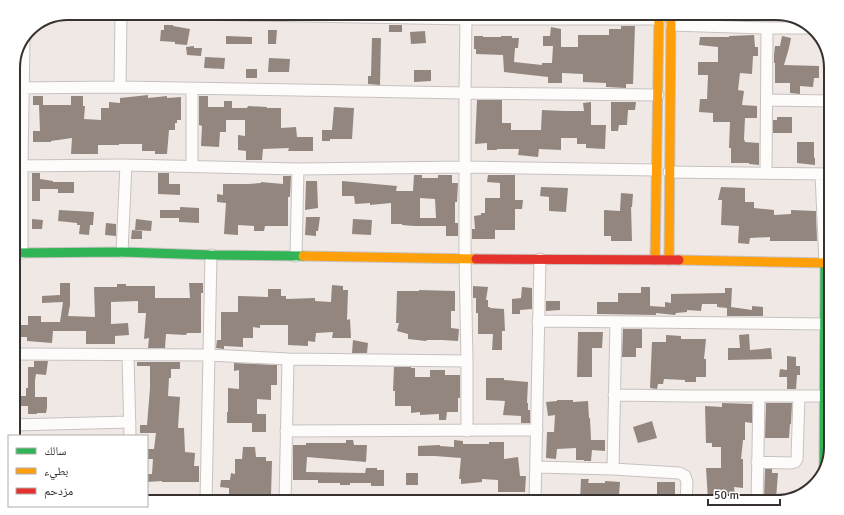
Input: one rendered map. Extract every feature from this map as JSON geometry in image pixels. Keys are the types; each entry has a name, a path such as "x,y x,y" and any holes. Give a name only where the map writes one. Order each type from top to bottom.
{"main road":[{"path":"654,260 659,20"},
{"path":"669,260 671,20"},
{"path":"20,253 122,252 211,255 824,263"}],"street":[{"path":"120,87 121,20"},
{"path":"466,20 465,258 467,431"},
{"path":"671,25 802,28"},
{"path":"766,173 767,28"},
{"path":"20,72 22,54"},
{"path":"20,88 120,87 658,95"},
{"path":"192,89 192,166"},
{"path":"767,100 824,101"},
{"path":"20,166 126,165 298,169 465,167 656,170"},
{"path":"122,252 126,165"},
{"path":"296,256 298,169"},
{"path":"669,172 824,174"},
{"path":"206,495 211,255"},
{"path":"536,495 540,259"},
{"path":"538,321 824,324"},
{"path":"613,469 616,322"},
{"path":"20,354 208,355 288,359 467,361"},
{"path":"128,355 130,435"},
{"path":"285,495 288,359"},
{"path":"614,395 824,396"},
{"path":"757,495 759,396"},
{"path":"757,462 791,463 795,462 797,459 799,396"},
{"path":"20,425 130,422"},
{"path":"286,431 537,430"},
{"path":"536,467 613,469 679,473 685,476 687,482 686,495"}],"building":[{"path":"164,25 173,25 190,29 187,45 175,44 175,42 160,41 161,30 164,30"},
{"path":"389,25 402,25 402,32 389,32"},
{"path":"621,26 635,26 633,84 626,84 626,88 606,87 606,83 583,82 583,74 562,73 562,83 548,83 548,77 504,72 503,55 476,54 476,49 474,49 474,36 512,36 512,38 519,38 518,48 515,48 514,62 542,65 542,63 552,63 553,46 543,46 543,36 550,36 551,27 561,29 561,47 578,47 578,35 609,35 609,29 621,29"},
{"path":"268,30 277,30 276,44 268,44"},
{"path":"425,31 426,43 411,44 410,32"},
{"path":"754,35 755,47 758,47 758,56 753,56 752,74 740,73 738,90 744,91 742,105 757,106 757,118 745,118 744,139 745,142 759,143 759,165 749,163 731,163 731,148 729,148 730,122 713,122 713,113 699,112 700,99 707,99 708,75 698,75 698,62 718,62 718,47 699,45 700,37"},
{"path":"226,36 252,37 252,44 226,44"},
{"path":"782,36 791,38 784,65 819,66 819,78 814,78 813,87 800,86 800,94 790,93 790,83 775,83 775,46 780,46"},
{"path":"372,38 381,38 380,85 368,84 368,76 371,76"},
{"path":"194,46 194,48 202,48 201,56 187,55 186,47"},
{"path":"205,57 225,58 224,69 204,68"},
{"path":"269,58 290,59 289,72 268,72"},
{"path":"246,69 257,69 257,78 246,78"},
{"path":"414,70 431,70 431,81 414,82"},
{"path":"148,95 148,98 167,96 167,98 181,97 181,120 177,120 177,123 175,123 175,130 169,130 167,154 155,154 155,151 142,151 142,144 119,144 98,145 98,154 71,154 72,138 51,142 33,142 33,131 40,131 39,105 71,105 71,96 83,96 83,106 85,106 84,119 101,120 101,108 109,108 109,102 120,103 120,98"},
{"path":"33,96 43,96 43,105 33,105"},
{"path":"199,96 208,96 208,107 224,107 224,101 232,101 232,108 247,108 248,106 281,108 281,128 296,127 297,137 313,137 313,151 288,151 289,148 263,149 262,160 246,160 246,151 238,150 238,135 245,136 245,120 226,120 226,132 220,132 219,147 201,146 202,126 199,125"},
{"path":"477,100 502,100 502,123 511,123 511,130 541,130 542,110 584,111 583,103 591,102 591,125 606,125 605,149 586,148 586,144 577,144 577,138 561,138 561,150 539,149 538,157 518,155 519,149 487,150 487,143 475,144"},
{"path":"611,102 636,102 635,110 628,110 627,125 619,125 618,131 611,131"},
{"path":"334,107 354,108 352,139 330,139 330,141 322,141 322,130 332,130"},
{"path":"777,117 792,117 792,133 773,133 773,120 777,120"},
{"path":"797,142 814,142 815,165 797,163"},
{"path":"32,173 40,173 40,179 53,182 74,182 74,193 58,193 58,189 40,189 40,201 32,201"},
{"path":"158,173 169,173 169,184 180,184 180,195 158,194"},
{"path":"414,175 422,175 422,178 438,178 438,175 452,175 452,183 458,183 457,202 455,202 455,223 458,223 458,236 446,236 446,226 391,224 391,203 370,205 370,203 355,204 354,196 342,196 342,181 397,186 396,191 413,191","holes":["420,198 435,199 436,218 420,218"]},
{"path":"488,175 515,175 515,200 523,200 522,209 515,209 515,230 495,230 495,239 472,239 472,229 475,229 474,216 485,213 485,198 500,198 500,183 487,182"},
{"path":"283,176 291,176 290,197 288,197 288,226 265,226 264,231 254,231 254,226 238,225 238,235 224,234 226,203 217,202 217,194 223,195 223,184 248,184 261,182 283,184"},
{"path":"306,181 317,181 318,208 305,210"},
{"path":"541,187 568,188 566,212 549,211 549,197 540,196"},
{"path":"721,187 745,188 745,202 754,202 754,208 774,210 774,215 791,214 791,210 816,211 817,241 770,241 770,237 750,238 749,244 738,243 739,226 721,225 722,200 718,200"},
{"path":"621,193 633,194 631,207 632,241 611,241 611,236 604,236 604,210 620,211"},
{"path":"180,207 199,208 199,223 179,222 179,218 160,218 160,210 180,210"},
{"path":"59,210 94,212 93,225 90,225 89,235 79,234 80,225 77,225 77,223 58,221"},
{"path":"306,217 320,217 316,236 305,235"},
{"path":"32,219 43,220 42,229 32,229"},
{"path":"136,219 152,221 151,231 135,230"},
{"path":"353,219 372,220 371,235 352,234"},
{"path":"106,223 116,224 116,236 105,235"},
{"path":"132,230 142,231 142,239 131,239"},
{"path":"60,283 70,283 70,305 68,316 95,317 94,287 117,287 117,284 126,284 126,286 155,286 155,298 190,298 189,283 203,283 203,293 201,293 201,333 187,333 186,335 166,334 165,348 148,348 149,338 144,339 146,313 138,313 138,301 111,302 111,324 128,323 129,335 115,336 115,344 86,344 86,331 53,331 52,343 27,341 27,337 20,337 20,325 28,325 28,316 41,316 41,322 60,322 63,302 42,303 42,296 60,295"},
{"path":"332,285 343,286 343,290 348,290 347,320 350,319 351,338 332,338 333,332 316,333 315,342 308,341 308,346 288,345 288,325 260,325 260,328 253,327 253,338 243,338 243,347 224,346 224,349 216,348 217,340 221,340 221,312 238,312 238,296 268,297 268,289 281,289 281,296 286,296 286,299 315,298 315,301 331,302"},
{"path":"473,286 488,287 486,300 488,300 488,307 504,309 505,331 502,331 502,350 492,350 493,334 478,334 478,313 476,313 476,298 473,298"},
{"path":"522,287 532,288 532,309 520,310 520,314 512,314 512,299 521,298"},
{"path":"641,287 650,287 650,306 665,307 665,302 671,303 671,294 725,293 725,288 732,288 731,307 752,310 752,306 763,307 763,316 727,316 727,308 717,307 717,304 702,304 701,311 687,310 687,312 676,313 675,315 656,313 656,315 597,314 597,302 618,302 618,293 641,293"},
{"path":"397,291 455,291 455,311 451,311 451,328 459,329 458,341 426,341 408,339 408,334 397,331 399,323 396,323"},
{"path":"546,301 560,301 560,310 546,311"},
{"path":"623,329 642,329 642,348 636,348 636,357 622,357"},
{"path":"578,332 603,332 602,348 592,348 592,377 577,377"},
{"path":"749,334 750,350 771,348 772,359 728,360 728,348 740,348 739,335"},
{"path":"666,335 681,336 681,339 706,339 704,359 706,359 706,377 696,377 696,382 664,379 663,384 658,384 657,389 650,388 652,342 666,342"},
{"path":"353,340 368,343 367,353 352,353"},
{"path":"787,356 796,357 796,366 800,366 800,375 797,375 796,389 787,389 787,377 779,377 780,369 787,370"},
{"path":"34,361 48,361 46,375 36,374 35,380 35,397 47,397 46,413 28,414 28,406 20,406 20,396 26,396 26,388 28,388 28,367 34,367"},
{"path":"137,362 180,362 180,369 171,369 168,396 180,397 178,428 184,428 185,452 195,453 194,466 199,466 199,482 148,482 148,474 152,474 153,459 148,459 148,449 154,449 156,433 140,433 140,425 147,425 150,366 137,366"},
{"path":"234,363 277,365 277,385 271,385 271,400 257,399 257,414 266,414 266,432 252,432 252,423 227,423 228,388 239,389 239,370 234,371"},
{"path":"394,367 415,368 415,377 430,377 430,370 445,370 445,375 460,375 460,398 458,398 458,412 447,412 446,420 439,420 439,414 420,415 420,412 411,413 411,406 395,406 395,391 393,391"},
{"path":"486,378 504,378 504,380 528,382 527,403 528,410 530,410 530,423 521,423 521,416 503,415 505,401 486,400"},
{"path":"573,400 573,402 588,401 591,440 605,440 605,451 592,450 591,461 576,460 576,448 557,449 556,459 546,458 547,432 554,432 555,415 548,416 546,402"},
{"path":"722,403 752,404 752,423 745,422 745,440 743,440 741,459 743,459 743,488 734,487 735,495 708,495 706,468 721,468 721,447 712,447 712,443 706,443 705,406 722,407"},
{"path":"766,403 792,403 789,438 765,438"},
{"path":"652,421 657,438 638,443 633,427"},
{"path":"346,440 353,440 354,445 367,445 366,462 307,457 306,472 365,473 366,468 377,468 377,470 384,470 384,486 371,486 371,483 350,483 350,485 340,485 340,483 318,483 318,480 293,480 293,445 306,445 306,443 346,443"},
{"path":"454,440 463,441 463,444 489,444 489,442 504,442 504,459 518,457 520,476 526,476 525,492 498,492 498,480 482,479 482,482 461,484 461,479 459,479 461,458 418,456 418,446 440,445 454,447"},
{"path":"243,447 255,447 256,457 266,457 266,461 272,461 271,495 229,495 229,488 220,487 221,480 230,480 231,473 235,474 235,459 242,459"},
{"path":"765,469 772,469 772,473 778,473 776,495 764,495"},
{"path":"406,473 418,473 418,485 406,485"},
{"path":"581,479 589,479 588,483 605,483 605,481 620,482 619,495 580,495"},
{"path":"657,482 675,482 675,495 657,495"}],"traffic: fast":[{"path":"20,253 122,252 303,256"}],"traffic: slow":[{"path":"655,260 659,20"},
{"path":"669,260 671,20"},
{"path":"303,256 476,259"},
{"path":"679,260 824,263"}],"traffic: jam":[{"path":"476,259 679,260"}]}
